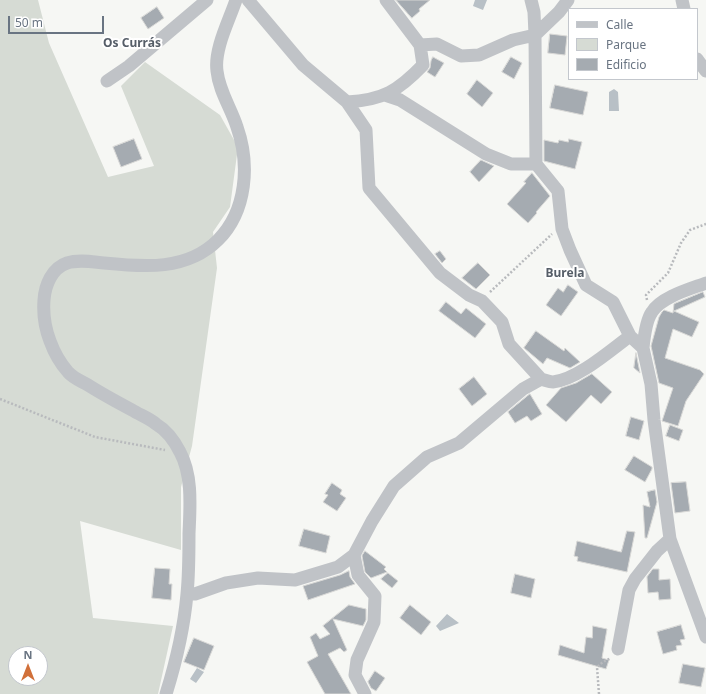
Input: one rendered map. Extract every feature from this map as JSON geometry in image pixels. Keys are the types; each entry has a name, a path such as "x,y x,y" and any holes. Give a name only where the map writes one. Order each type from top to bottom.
{"street":[{"path":"107,81 129,66 207,0"},
{"path":"166,694 172,673 187,594 190,495 187,472 181,453 170,437 157,424 104,396 70,374 61,364 47,333 44,316 44,301 46,287 51,275 59,267 67,263 80,261 142,266 168,265 188,260 207,249 227,230 235,214 245,185 244,153 238,128 219,84 216,70 216,56 236,0"},
{"path":"248,0 303,65 347,102 366,130 369,188 440,273 469,295 482,301 502,322 509,344 541,379 552,382 569,378 630,336"},
{"path":"347,102 367,101 392,92 423,65 420,45 386,0"},
{"path":"531,0 534,12 535,36 536,164 558,191 562,229 586,285 613,302 630,336 643,348"},
{"path":"420,45 437,44 461,56 479,55 513,40 535,36 559,12 568,0"},
{"path":"698,60 706,72"},
{"path":"385,95 400,100 486,154 511,164 536,164"},
{"path":"706,283 665,300 652,312 644,337 643,348 651,384 654,420 670,539 706,637"},
{"path":"187,594 195,594 226,583 258,578 295,580 338,567 354,554 372,521 394,486 427,457 459,443 523,389 541,379"},
{"path":"618,649 629,590 635,579 657,551 670,539"},
{"path":"354,554 358,575 375,596 374,622 357,660 355,675 365,694"}],"path":[{"path":"652,312 646,295 668,273 681,243 690,230 706,224"},
{"path":"482,301 497,284 549,235 562,229"},
{"path":"0,399 95,437 181,453"},
{"path":"599,694 597,667 615,655 618,649"}],"green space":[{"path":"0,0 38,0 49,43 108,177 154,166 121,86 145,62 220,115 238,147 230,207 213,232 217,268 192,446 181,487 181,550 80,521 93,618 173,626 158,694 0,694"}],"shaded area":[{"path":"475,0 487,0 483,10 473,6"},
{"path":"614,89 618,92 619,111 609,111 609,92"},
{"path":"447,614 459,623 440,631 436,626"},
{"path":"197,668 204,672 196,683 190,679"}],"building":[{"path":"396,0 430,0 419,9 420,11 412,18"},
{"path":"157,7 164,18 148,29 141,18"},
{"path":"550,34 567,36 565,55 548,53"},
{"path":"433,57 444,63 435,77 427,72 430,68"},
{"path":"511,57 522,63 514,79 502,72"},
{"path":"477,80 493,93 482,107 467,94"},
{"path":"555,85 588,92 583,115 550,108"},
{"path":"134,139 142,159 121,167 113,147"},
{"path":"569,139 582,142 575,169 544,161 544,140 558,143 559,140 568,142"},
{"path":"481,160 494,166 479,182 470,172"},
{"path":"532,173 550,196 528,223 507,204 526,183 524,182"},
{"path":"440,251 446,259 442,263 435,254"},
{"path":"478,263 490,275 476,289 462,278"},
{"path":"568,285 578,292 561,316 546,305 558,288 563,292"},
{"path":"703,292 705,297 674,311 699,322 692,337 673,329 665,358 700,370 704,374 686,401 678,426 662,421 673,388 659,383 651,346 659,317 662,312 664,310 673,313 674,304"},
{"path":"446,302 461,314 466,308 486,324 475,338 439,311"},
{"path":"536,331 564,351 565,348 580,362 570,368 547,358 543,364 524,348"},
{"path":"636,353 640,373 634,368"},
{"path":"592,374 612,392 601,404 591,395 566,422 546,405 561,388 576,383"},
{"path":"474,377 487,394 472,406 459,389"},
{"path":"530,394 542,414 531,421 527,416 515,423 508,412"},
{"path":"631,417 644,421 639,440 626,436"},
{"path":"670,425 683,430 679,441 666,436"},
{"path":"634,456 652,467 645,482 625,470"},
{"path":"686,482 690,511 675,513 671,483"},
{"path":"332,483 342,490 340,494 346,498 337,511 323,502 328,495 325,494"},
{"path":"655,490 657,502 647,538 645,538 643,505 650,507 647,492"},
{"path":"304,529 330,536 326,553 299,546"},
{"path":"627,531 635,532 627,572 577,561 578,557 574,556 577,541 621,552"},
{"path":"365,551 386,567 384,569 387,572 371,578 365,572 362,556"},
{"path":"155,568 170,569 169,584 172,584 171,600 152,598"},
{"path":"653,569 659,569 659,580 670,579 671,599 659,600 658,592 648,593 647,577"},
{"path":"349,571 350,577 355,584 308,600 303,586"},
{"path":"388,573 398,581 392,588 381,579"},
{"path":"515,574 535,579 531,598 511,593"},
{"path":"349,605 366,609 366,620 363,626 333,619 347,650 344,652 340,648 328,654 351,694 325,694 307,662 318,656 310,637 316,633 320,639 330,634 323,626"},
{"path":"410,605 431,622 421,635 400,618"},
{"path":"681,625 685,639 680,640 682,645 676,646 677,650 663,654 657,632"},
{"path":"593,626 607,629 602,658 609,660 606,669 558,655 560,645 584,653 586,637 592,638"},
{"path":"194,638 214,646 204,670 184,662"},
{"path":"683,664 705,668 701,687 679,683"},
{"path":"375,671 385,678 376,691 371,688 368,682"}],"district":[{"name":"Os Currás","path":"132,44"},
{"name":"Burela","path":"565,274"}]}
